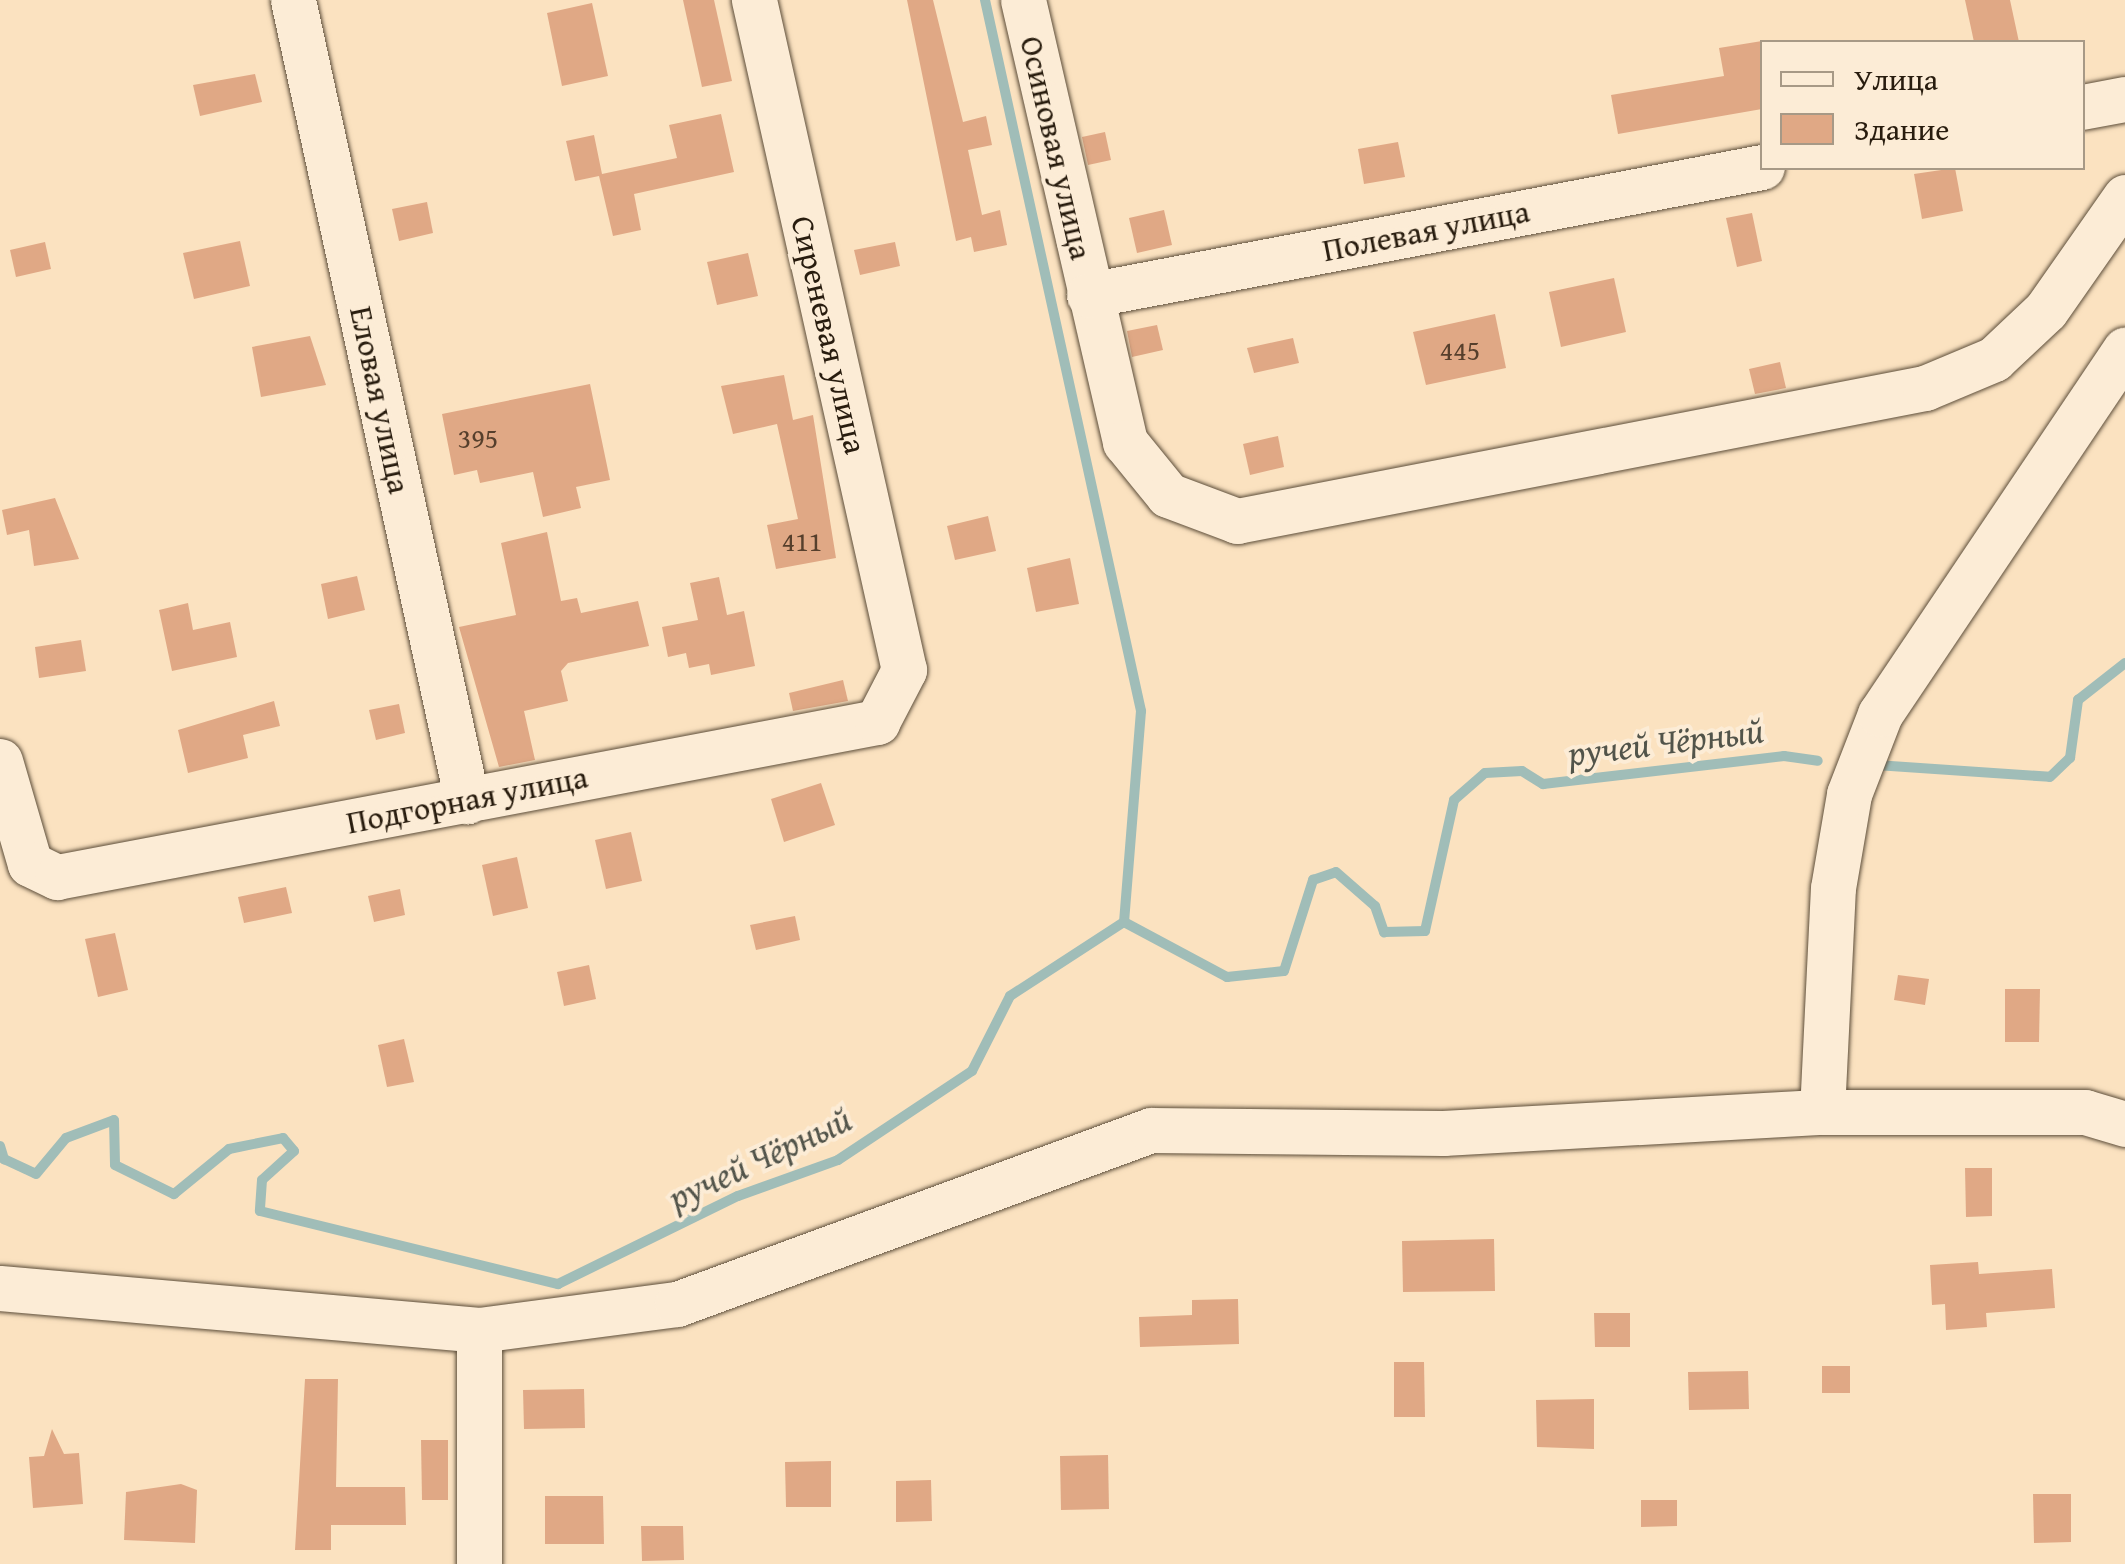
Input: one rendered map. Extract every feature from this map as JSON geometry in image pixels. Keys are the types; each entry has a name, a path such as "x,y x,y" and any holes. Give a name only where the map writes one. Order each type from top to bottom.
{"street":[{"name":"Еловая улица","path":"293,0 467,801"},
{"name":"Сиреневая улица","path":"754,0 904,670"},
{"name":"Осиновая улица","path":"1023,0 1126,442 1168,495 1237,521 1926,388 2007,347 2046,310 2125,197"},
{"path":"2085,106 2125,99"},
{"name":"Полевая улица","path":"1089,295 1760,168"},
{"path":"1822,1112 1834,888 1849,794 1880,714 2124,353"},
{"name":"Подгорная улица","path":"0,762 18,837 30,864 56,877 877,722 904,670"},
{"path":"0,1288 479,1330 676,1304 1151,1130 1443,1133 1822,1112 2084,1112 2125,1124"},
{"path":"479,1330 479,1564"}],"building":[{"path":"683,0 714,0 732,81 702,87"},
{"path":"907,0 933,0 963,122 986,116 992,145 968,150 982,215 1000,210 1007,245 974,252 971,237 956,241"},
{"path":"1965,0 2010,0 2019,40 1974,40"},
{"path":"592,3 608,76 562,86 547,13"},
{"path":"1760,41 1760,109 1618,134 1611,95 1724,76 1719,48"},
{"path":"255,74 262,102 200,116 193,85"},
{"path":"721,114 734,172 634,194 641,230 613,236 599,176 575,181 566,141 594,135 602,174 677,158 669,125"},
{"path":"1105,132 1111,160 1088,165 1082,137"},
{"path":"1398,142 1405,177 1364,184 1358,149"},
{"path":"1955,170 1963,211 1922,219 1914,174"},
{"path":"427,202 433,233 399,241 392,209"},
{"path":"1164,210 1172,245 1137,253 1129,218"},
{"path":"1752,213 1762,261 1737,267 1726,218"},
{"path":"240,241 250,286 194,299 183,253"},
{"path":"45,242 51,269 16,277 10,250"},
{"path":"895,242 900,266 860,275 854,250"},
{"path":"748,253 758,296 717,305 707,262"},
{"path":"1614,278 1626,332 1561,347 1549,292"},
{"path":"1495,314 1506,368 1426,385 1413,332"},
{"path":"1157,325 1163,350 1132,357 1127,331"},
{"path":"310,336 326,385 261,397 252,347"},
{"path":"1293,338 1299,363 1254,373 1247,348"},
{"path":"1780,362 1786,388 1755,394 1749,369"},
{"path":"784,375 793,420 813,415 836,558 776,569 767,525 798,519 777,424 733,434 721,386"},
{"path":"590,384 610,480 576,487 581,508 543,517 533,472 480,483 477,470 454,475 442,414"},
{"path":"1278,436 1284,467 1250,475 1243,444"},
{"path":"55,498 79,559 34,566 29,530 7,535 2,510"},
{"path":"988,516 996,551 955,560 947,526"},
{"path":"547,532 561,601 577,598 581,613 638,601 649,646 568,663 561,671 568,701 524,711 535,760 499,767 459,627 516,615 501,543"},
{"path":"1070,558 1079,604 1036,612 1027,568"},
{"path":"357,576 365,610 328,619 321,584"},
{"path":"719,577 727,615 744,611 755,666 711,675 709,664 689,668 686,653 668,657 662,627 698,620 690,583"},
{"path":"188,603 193,630 230,622 237,657 172,671 159,610"},
{"path":"81,640 86,671 39,678 35,647"},
{"path":"843,680 848,701 793,711 789,693"},
{"path":"274,701 280,726 243,735 248,758 188,773 178,730"},
{"path":"399,704 405,733 376,740 369,710"},
{"path":"821,783 835,825 784,842 771,799"},
{"path":"631,832 642,881 606,889 595,840"},
{"path":"517,857 528,908 493,916 482,865"},
{"path":"286,887 292,913 244,923 238,897"},
{"path":"400,889 405,915 374,922 368,896"},
{"path":"795,916 800,940 756,950 750,925"},
{"path":"115,933 128,990 98,997 85,939"},
{"path":"589,965 596,999 564,1006 557,972"},
{"path":"1898,975 1929,979 1925,1005 1894,1000"},
{"path":"2005,989 2040,989 2039,1042 2005,1042"},
{"path":"404,1039 414,1082 387,1087 378,1045"},
{"path":"1965,1168 1992,1168 1992,1216 1966,1217"},
{"path":"1494,1239 1495,1291 1403,1292 1402,1241"},
{"path":"1978,1262 1979,1274 2052,1269 2055,1308 1986,1313 1987,1327 1946,1330 1945,1304 1932,1305 1930,1265"},
{"path":"1238,1299 1239,1344 1140,1347 1139,1317 1192,1315 1192,1300"},
{"path":"1594,1313 1630,1313 1630,1347 1595,1347"},
{"path":"1394,1362 1424,1362 1425,1417 1394,1417"},
{"path":"1822,1366 1850,1366 1850,1393 1822,1393"},
{"path":"1748,1371 1749,1409 1689,1410 1688,1372"},
{"path":"305,1379 338,1379 336,1487 405,1487 406,1525 331,1525 331,1550 295,1550"},
{"path":"584,1389 585,1428 524,1429 523,1390"},
{"path":"1594,1399 1594,1449 1537,1447 1536,1400"},
{"path":"52,1429 64,1454 79,1453 83,1504 33,1508 29,1457 44,1456"},
{"path":"421,1440 448,1440 448,1500 422,1500"},
{"path":"1108,1455 1109,1509 1061,1510 1060,1456"},
{"path":"831,1461 831,1507 786,1507 785,1462"},
{"path":"931,1480 932,1521 896,1522 896,1481"},
{"path":"181,1484 197,1490 195,1543 124,1540 126,1492"},
{"path":"2033,1494 2071,1494 2071,1542 2034,1543"},
{"path":"545,1496 603,1496 604,1544 545,1544"},
{"path":"1641,1500 1677,1500 1677,1526 1641,1527"},
{"path":"641,1526 683,1526 684,1560 642,1561"}],"waterway":[{"path":"985,0 1141,711 1124,922"},
{"name":"ручей Чёрный","path":"1876,765 2050,777 2070,758 2078,700 2125,663"},
{"name":"ручей Чёрный","path":"0,1146 4,1159 36,1174 66,1138 114,1120 115,1165 174,1194 229,1149 283,1138 294,1151 262,1180 260,1211 558,1284 738,1196 838,1160 972,1071 1010,996 1124,922 1227,977 1284,971 1313,880 1336,872 1375,906 1384,932 1425,931 1454,800 1485,773 1522,771 1543,784 1784,756 1818,761"}]}
